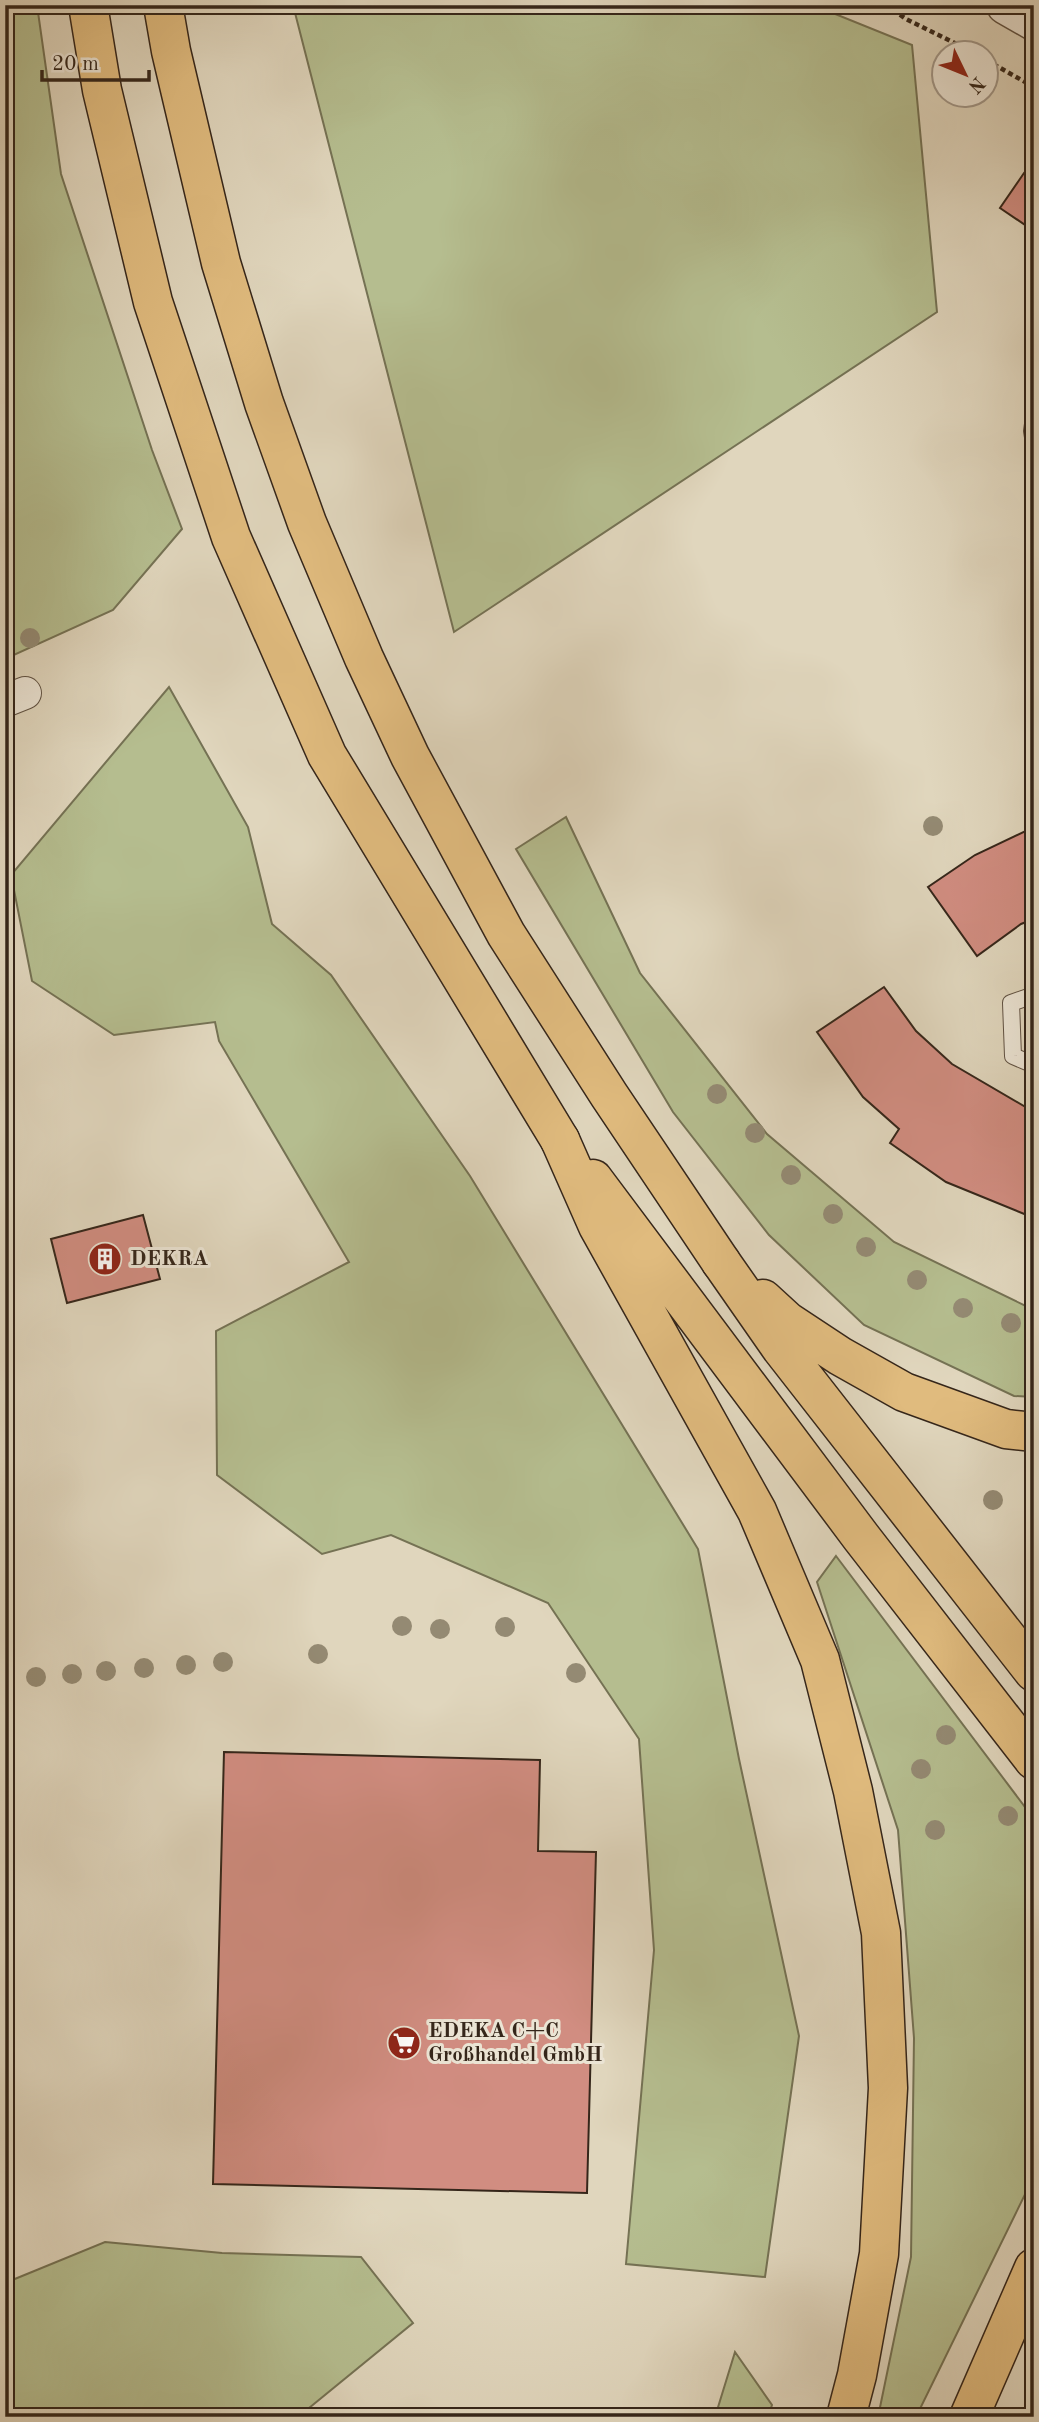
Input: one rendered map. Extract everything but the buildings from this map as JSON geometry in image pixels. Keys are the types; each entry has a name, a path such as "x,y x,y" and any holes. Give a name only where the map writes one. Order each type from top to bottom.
{"highway":[{"path":"88,5 102,90 153,302 231,537 327,755 560,1140 598,1226 757,1511 820,1660 853,1791 881,1933 888,2088 879,2254 857,2375 846,2417"},
{"path":"163,5 171,51 225,276 264,403 298,499 364,658 410,756 506,934 609,1095 721,1262 781,1348 1034,1672"},
{"path":"560,1140 607,1196 861,1537 1034,1760"},
{"path":"721,1262 787,1321 840,1356 904,1392 1006,1429 1034,1432"},
{"path":"969,2417 1034,2267"}],"street":[{"path":"1006,5 1034,21"}],"lane":[{"path":"1034,417 1034,443"},
{"path":"1034,995 1011,1003 1013,1056 1034,1065"}],"path":[{"path":"886,5 906,19 945,38"},
{"path":"1000,68 1034,87"}],"green space":[{"path":"5,5 37,5 61,174 152,450 182,529 113,610 5,659"},
{"path":"293,5 813,5 912,45 937,312 454,632"},
{"path":"169,687 248,827 272,924 331,975 470,1176 698,1549 739,1759 799,2036 765,2277 626,2264 654,1950 639,1739 548,1603 391,1535 322,1554 217,1475 216,1331 349,1262 219,1041 215,1022 114,1035 32,981 11,875"},
{"path":"566,817 640,973 767,1134 894,1242 1034,1310 1034,1397 1014,1396 864,1325 769,1235 673,1112 516,849"},
{"path":"836,1556 1034,1819 1034,2176 916,2417 878,2417 911,2257 914,2038 898,1830 817,1582"},
{"path":"105,2242 222,2253 361,2257 413,2323 298,2417 16,2417 5,2398 5,2283"},
{"path":"735,2352 772,2405 768,2417 715,2417"}],"place":[{"name":"DEKRA","path":"105,1259"},
{"name":"EDEKA C+C Großhandel GmbH","path":"404,2043"}]}
